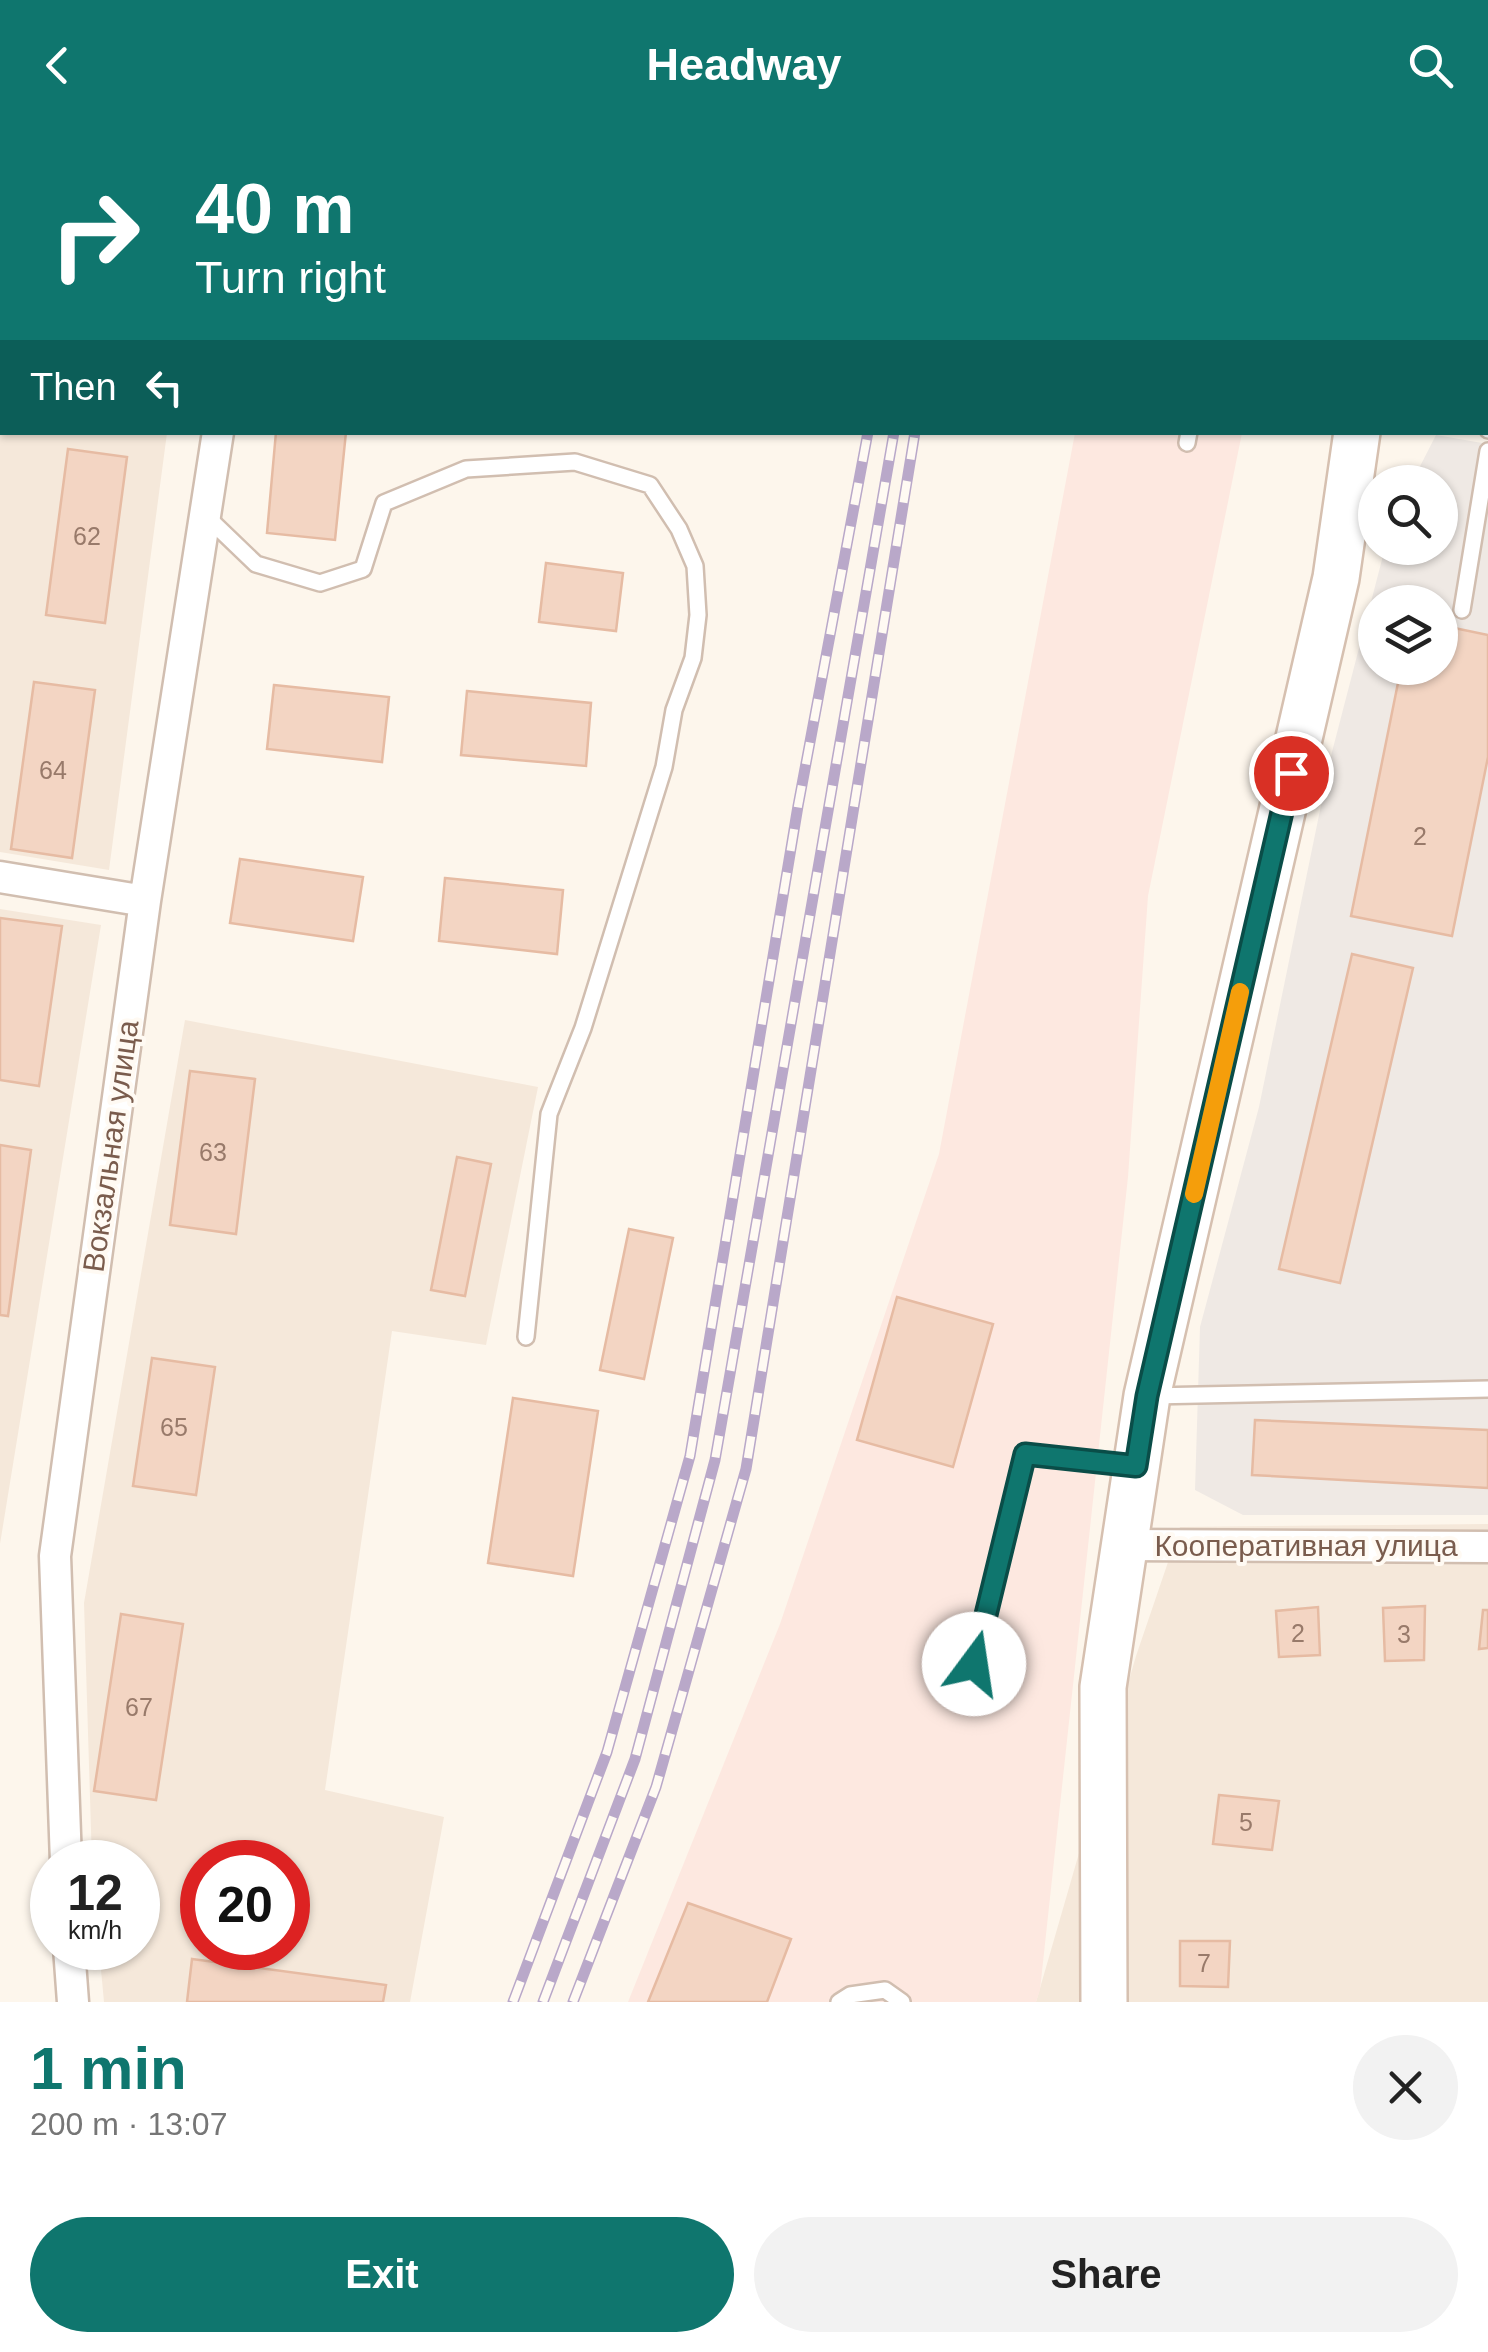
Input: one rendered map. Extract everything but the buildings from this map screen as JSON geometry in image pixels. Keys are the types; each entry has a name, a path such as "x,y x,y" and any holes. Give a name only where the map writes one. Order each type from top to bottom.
{"street":[{"name":"Вокзальная улица","path":"65,1840 54,1556 145,902 218,435"},
{"path":"1104,2002 1103,1687 1147,1396 1336,578 1358,435"},
{"path":"0,876 145,902"},
{"name":"Кооперативная улица","path":"1124,1544 1488,1546"},
{"path":"71,1970 73,2002"}],"lane":[{"path":"1462,610 1488,452"},
{"path":"206,516 256,564 320,584 364,569 384,503 466,469 575,462 650,485 678,529 694,566 698,615 692,658 674,710 664,768 582,1028 549,1114 526,1337"},
{"path":"1147,1396 1488,1389"},
{"path":"974,1664 1025,1454 1136,1466"},
{"path":"838,2002 850,1995 885,1990 902,2002"}],"shaded area":[{"path":"0,435 167,435 109,870 0,852"},
{"path":"1075,435 1242,435 1148,896 1128,1177 1036,2002 628,2002 780,1624 939,1154"},
{"path":"1436,435 1488,444 1488,1515 1243,1515 1195,1490 1200,1327 1259,1107 1332,752 1358,652 1358,685 1458,685 1458,585 1375,585 1381,565 1458,565 1458,465 1421,465"},
{"path":"0,909 101,925 0,1544"},
{"path":"185,1020 538,1087 486,1345 392,1331 325,1790 444,1817 410,2002 104,2002 101,1970 160,1970 160,1840 91,1840 84,1603"},
{"path":"1488,1524 1488,2002 1036,2002 1136,1656 1180,1527"}],"railway":[{"path":"513,2002 607,1752 690,1456 798,806 867,435"},
{"path":"543,2002 635,1759 715,1460 893,435"},
{"path":"573,2002 656,1787 746,1469 915,435"}],"slow traffic":[{"path":"1194,1194 1240,992"}],"route":[{"path":"974,1664 1025,1454 1136,1466 1147,1396 1291,773"}]}
